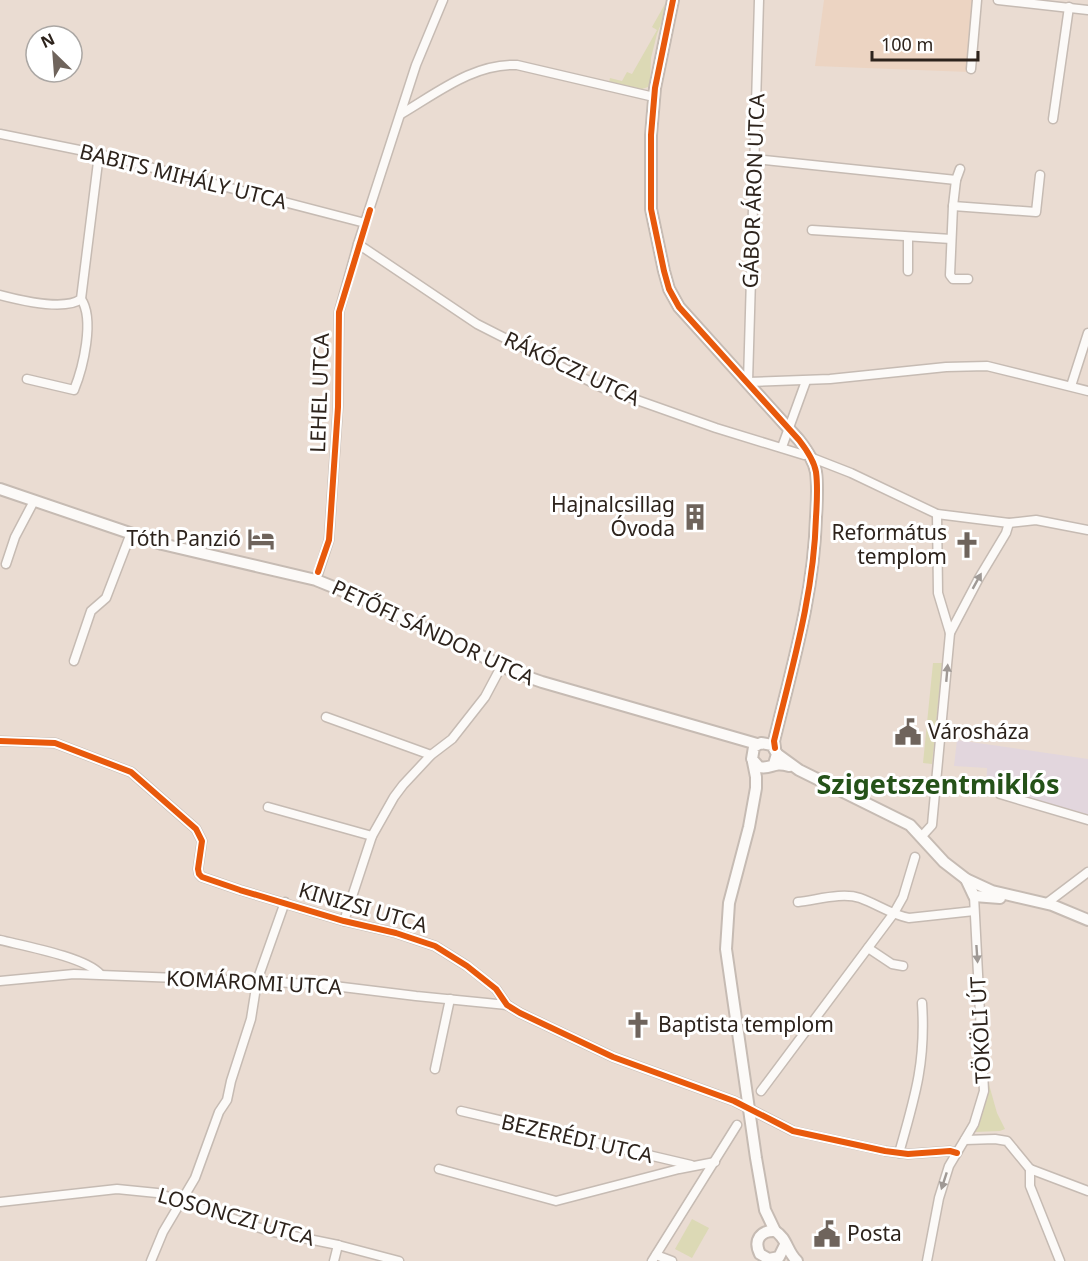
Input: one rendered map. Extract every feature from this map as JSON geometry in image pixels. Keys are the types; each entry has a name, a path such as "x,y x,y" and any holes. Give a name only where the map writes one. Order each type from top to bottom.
{"street":[{"name":"LEHEL UTCA","path":"316,580 329,540 338,407 339,312 358,244 416,65 443,0"},
{"path":"673,0 654,97 650,151 651,209 658,249 669,289 684,314 790,428 815,469 817,486 814,554 805,613 774,741 774,758 764,775 760,797 749,827 729,903 725,939 763,1198 770,1221 783,1237 790,1255 797,1261"},
{"name":"GÁBOR ÁRON UTCA","path":"748,382 759,0"},
{"path":"971,69 977,0"},
{"path":"998,0 1088,10"},
{"path":"1053,119 1068,7"},
{"path":"401,114 472,73 504,64 517,65 654,97"},
{"name":"BABITS MIHÁLY UTCA","path":"0,134 99,154 365,224"},
{"path":"27,379 74,390 80,376 88,324 84,303 81,299 99,154"},
{"path":"755,159 956,180"},
{"path":"960,169 956,180 951,239 951,277 968,279"},
{"path":"954,206 1036,212 1040,175"},
{"path":"812,230 951,239"},
{"path":"908,237 908,271"},
{"name":"RÁKÓCZI UTCA","path":"358,244 477,324 603,388 717,428 807,456 851,473 937,514 1009,523 1036,520 1088,530"},
{"path":"0,295 31,302 70,304 81,299"},
{"path":"1071,386 1088,333"},
{"path":"748,382 806,381 946,367 987,366 1088,391"},
{"path":"782,447 806,381"},
{"name":"PETŐFI SÁNDOR UTCA","path":"0,489 162,544 316,580 378,605 542,682 727,737 759,743"},
{"path":"6,564 15,537 34,501"},
{"path":"922,836 932,825 950,633 938,593 937,514"},
{"path":"950,633 1006,533 1009,523"},
{"path":"74,661 91,611 106,598 131,533"},
{"path":"344,921 372,836 403,785 431,755 452,739 485,697 502,665"},
{"path":"749,827 756,782 752,759 754,747 773,725 783,700"},
{"path":"326,717 431,755"},
{"name":"PETŐFI SÁNDOR UTCA","path":"727,737 752,759"},
{"name":"KINIZSI UTCA","path":"0,741 55,743 131,772 196,830 202,841 198,869 202,877 344,921 396,933 435,946 467,966 496,989 507,1005 572,1039 613,1057 734,1101 793,1131 840,1143 899,1153 950,1151 957,1153"},
{"path":"759,743 769,743 774,758 781,764 800,770 904,821 922,836 944,862 966,879 1014,898"},
{"path":"752,759 763,768 774,758"},
{"path":"1000,794 1088,820"},
{"path":"268,807 372,836"},
{"path":"760,1091 894,913 903,897 915,857"},
{"path":"1047,903 1088,872"},
{"path":"966,879 974,896 1014,898 1047,903 1088,920"},
{"path":"798,902 850,896 909,918 974,911"},
{"name":"TÖKÖLI ÚT","path":"927,1261 939,1198 949,1166 965,1140 980,1107 984,1091 974,896"},
{"path":"151,1261 163,1232 195,1178 219,1112 227,1100 251,1018 257,981 285,902"},
{"path":"0,940 47,951 94,967 100,974"},
{"path":"868,948 892,964 903,966"},
{"name":"KOMÁROMI UTCA","path":"0,981 74,974 100,974 126,977 257,981 326,985 507,1005"},
{"path":"435,1069 450,999"},
{"path":"899,1153 918,1086 923,1059 922,1003"},
{"name":"BEZERÉDI UTCA","path":"461,1111 694,1166"},
{"path":"672,1261 654,1258 737,1125"},
{"path":"965,1140 995,1138 1007,1141 1030,1168 1088,1191"},
{"path":"439,1169 556,1201 715,1162"},
{"path":"1030,1168 1030,1186 1060,1261"},
{"name":"LOSONCZI UTCA","path":"0,1202 117,1189 157,1193 269,1231 338,1245 399,1261"},
{"path":"763,1198 763,1233 757,1240 765,1258"},
{"path":"763,1233 776,1231"},
{"path":"334,1261 338,1245"},
{"path":"765,1258 785,1245"},
{"path":"765,1258 792,1261"}],"shaded area":[{"path":"824,0 975,0 969,72 815,66"},
{"path":"665,4 651,58 648,87 642,89 609,82 610,78 622,81 627,72 632,74 657,30 652,27"},
{"path":"933,663 942,663 932,764 923,763"},
{"path":"957,740 1088,759 1088,816 1014,793 986,791 987,768 954,766"},
{"path":"988,1081 997,1113 1005,1129 974,1132 987,1097"},
{"path":"692,1219 709,1228 692,1258 675,1249"}],"cycle path":[{"path":"673,0 655,88 651,135 651,209 669,289 679,307 799,440 812,459 816,472 817,506 807,602 774,741 775,748"},
{"path":"318,572 329,540 338,407 339,312 370,210"},
{"path":"0,741 55,743 131,772 196,829 202,841 198,869 202,877 344,921 396,933 435,946 467,966 496,989 507,1005 613,1057 734,1101 793,1131 885,1151 908,1154 950,1151 957,1153"}],"place":[{"name":"Hajnalcsillag Óvoda","path":"695,517"},
{"name":"Tóth Panzió","path":"261,539"},
{"name":"Református templom","path":"967,545"},
{"name":"Városháza","path":"908,732"},
{"name":"Baptista templom","path":"638,1025"},
{"name":"Posta","path":"827,1234"}],"district":[{"name":"Szigetszentmiklós","path":"938,785"}]}
